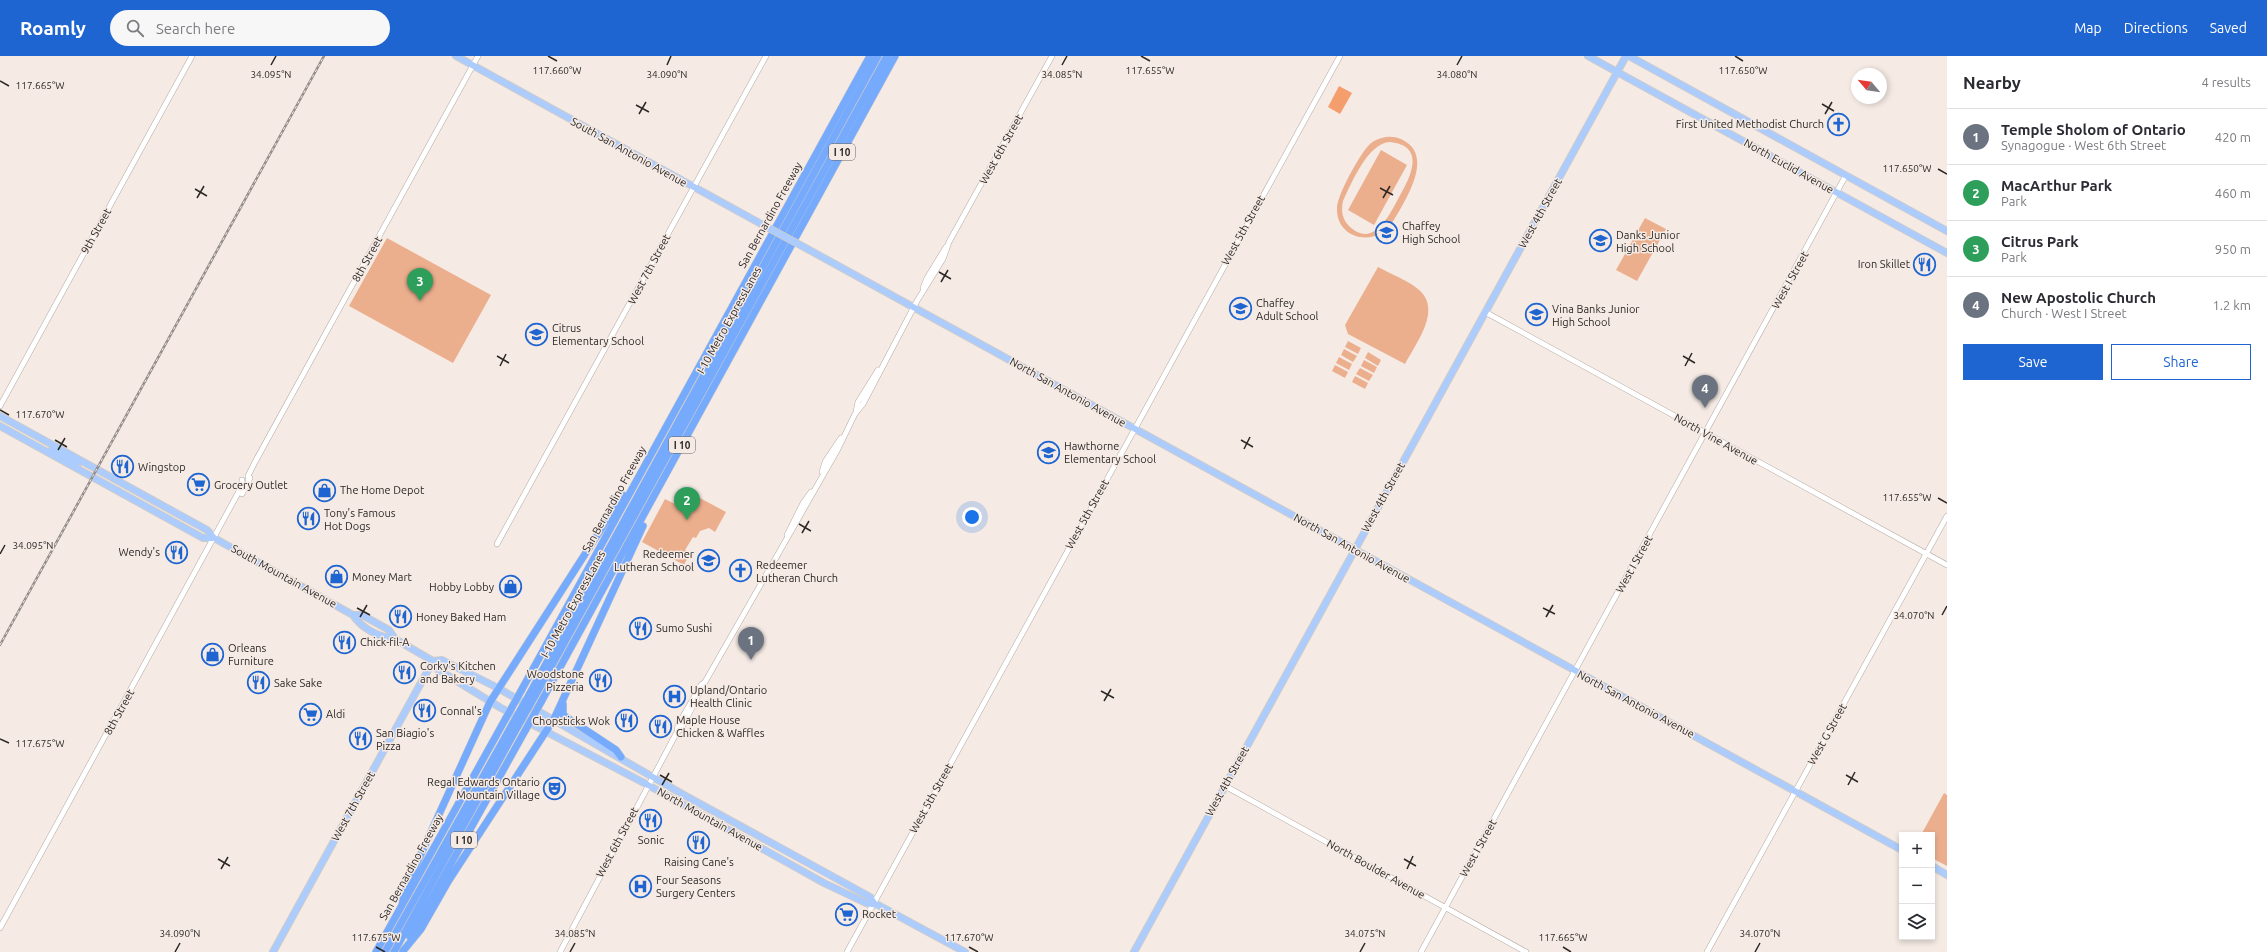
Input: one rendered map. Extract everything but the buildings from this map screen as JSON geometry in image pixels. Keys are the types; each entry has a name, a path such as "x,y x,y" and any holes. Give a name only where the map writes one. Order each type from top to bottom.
{"highway":[{"name":"San Bernardino Freeway","path":"376,952 870,56"},
{"name":"I-10 Metro ExpressLanes","path":"532,696 625,516 878,56"},
{"name":"I-10 Metro ExpressLanes","path":"385,952 431,867 516,724 622,537 887,56"},
{"name":"I 10","path":"402,951 662,484 895,56"},
{"path":"402,905 406,887 490,702 606,523 646,454 658,441"},
{"path":"402,951 421,929 449,880 554,719 640,533 660,496 662,484"},
{"path":"593,558 625,516"},
{"path":"574,641 622,537"},
{"path":"563,700 563,715 616,750 621,758"},
{"name":"I-10 Metro ExpressLanes","path":"394,952 434,880 516,724"},
{"path":"431,867 450,818"},
{"path":"434,880 460,848"}],"main road":[{"name":"South San Antonio Avenue","path":"456,56 802,246"},
{"name":"North Euclid Avenue","path":"1588,56 1947,252"},
{"name":"West 4th Street","path":"1134,952 1626,56"},
{"name":"North Euclid Avenue","path":"1629,56 1947,230"},
{"name":"North San Antonio Avenue","path":"802,246 1899,848"},
{"path":"0,416 86,463"},
{"path":"0,426 47,452 53,450 72,461 86,463"},
{"path":"21,438 37,442 46,447 52,444"},
{"name":"South Mountain Avenue","path":"47,452 203,538 214,538"},
{"name":"South Mountain Avenue","path":"86,463 207,530 214,538 353,615 359,624 384,638 395,639 433,661 438,669 490,702 546,732"},
{"path":"105,484 116,486 152,505 157,502"},
{"path":"156,511 161,510 169,514 182,516"},
{"name":"South Mountain Avenue","path":"353,615 362,615 389,630 395,639"},
{"name":"South Mountain Avenue","path":"433,661 442,660 498,688 554,719"},
{"name":"West 7th Street","path":"273,952 433,661"},
{"name":"North Mountain Avenue","path":"554,719 652,777 870,897 874,903 965,952"},
{"name":"North Mountain Avenue","path":"546,732 648,785 866,903 874,903"},
{"path":"755,834 761,847 770,843"},
{"path":"1935,868 1947,875"}],"street":[{"name":"9th Street","path":"0,406 192,56"},
{"name":"8th Street","path":"0,928 214,538 237,495 236,490 251,465 255,462 478,56"},
{"name":"West 7th Street","path":"497,544 766,56"},
{"name":"West 6th Street","path":"560,952 652,777 677,732 681,729 705,682 784,544 803,503 818,483 838,449 855,414 858,402 885,359 922,291 943,259 949,242 1052,56"},
{"name":"West 5th Street","path":"847,952 1340,56"},
{"name":"West I Street","path":"1421,952 1846,175"},
{"name":"North Vine Avenue","path":"1485,312 1947,565"},
{"name":"8th Street","path":"237,495 242,494 256,468 255,462"},
{"name":"West G Street","path":"1707,952 1947,516"},
{"name":"North Boulder Avenue","path":"1225,786 1526,952"}],"shaded area":[{"path":"1339,86 1352,93 1340,114 1328,107"},
{"path":"1384,137 1402,140 1411,146 1416,156 1417,167 1409,193 1382,240 1378,235 1370,237 1356,236 1344,229 1340,223 1337,208 1345,185 1360,157 1371,143","holes":["1390,142 1402,145 1409,150 1412,157 1412,165 1407,183 1390,214 1379,228 1366,234 1358,232 1349,226 1343,217 1342,211 1343,201 1356,174 1368,156 1382,144"]},
{"path":"1381,150 1407,165 1374,225 1348,210"},
{"path":"1645,218 1666,229 1637,281 1616,270"},
{"path":"387,238 491,295 453,363 349,306"},
{"path":"1378,267 1418,289 1425,297 1428,306 1428,316 1425,326 1405,364 1348,334 1345,325"},
{"path":"1348,341 1361,348 1358,354 1345,347"},
{"path":"1344,349 1357,356 1353,362 1341,355"},
{"path":"1368,352 1381,360 1378,366 1365,358"},
{"path":"1339,357 1352,364 1349,370 1336,363"},
{"path":"1364,360 1377,367 1374,373 1361,366"},
{"path":"1335,365 1348,372 1345,378 1332,371"},
{"path":"1360,368 1373,375 1369,381 1356,374"},
{"path":"1355,376 1368,383 1365,389 1352,382"},
{"path":"685,490 726,512 715,532 709,528 700,531 696,538 693,537 685,550 690,553 684,565 642,542 665,499 677,505"},
{"path":"1944,793 1947,795 1947,866 1935,860 1935,832 1923,832"}],"railway":[{"path":"0,645 324,56"}],"place":[{"name":"First United Methodist Church","path":"1839,124"},
{"name":"Chaffey High School","path":"1386,232"},
{"name":"Danks Junior High School","path":"1600,241"},
{"name":"Iron Skillet","path":"1925,264"},
{"name":"Citrus Park","path":"420,301"},
{"name":"Chaffey Adult School","path":"1240,309"},
{"name":"Vina Banks Junior High School","path":"1537,315"},
{"name":"Citrus Elementary School","path":"537,334"},
{"name":"New Apostolic Church","path":"1705,408"},
{"name":"Hawthorne Elementary School","path":"1049,452"},
{"name":"Wingstop","path":"122,467"},
{"name":"Grocery Outlet","path":"199,485"},
{"name":"The Home Depot","path":"324,490"},
{"name":"Tony's Famous Hot Dogs","path":"308,519"},
{"name":"MacArthur Park","path":"687,520"},
{"name":"Wendy's","path":"176,552"},
{"name":"Redeemer Lutheran School","path":"709,560"},
{"name":"Redeemer Lutheran Church","path":"741,571"},
{"name":"Money Mart","path":"337,577"},
{"name":"Hobby Lobby","path":"510,587"},
{"name":"Honey Baked Ham","path":"401,617"},
{"name":"Sumo Sushi","path":"640,628"},
{"name":"Chick-fil-A","path":"345,642"},
{"name":"Orleans Furniture","path":"212,654"},
{"name":"Temple Sholom of Ontario","path":"751,660"},
{"name":"Corky's Kitchen and Bakery","path":"404,672"},
{"name":"Woodstone Pizzeria","path":"600,680"},
{"name":"Sake Sake","path":"259,683"},
{"name":"Upland/Ontario Health Clinic","path":"674,696"},
{"name":"Connal's","path":"425,711"},
{"name":"Aldi","path":"310,714"},
{"name":"Chopsticks Wok","path":"626,721"},
{"name":"Maple House Chicken & Waffles","path":"660,726"},
{"name":"San Biagio's Pizza","path":"360,739"},
{"name":"Regal Edwards Ontario Mountain Village","path":"555,788"},
{"name":"Sonic","path":"651,820"},
{"name":"Raising Cane's","path":"699,842"},
{"name":"Four Seasons Surgery Centers","path":"640,886"},
{"name":"Rocket","path":"846,914"}]}
